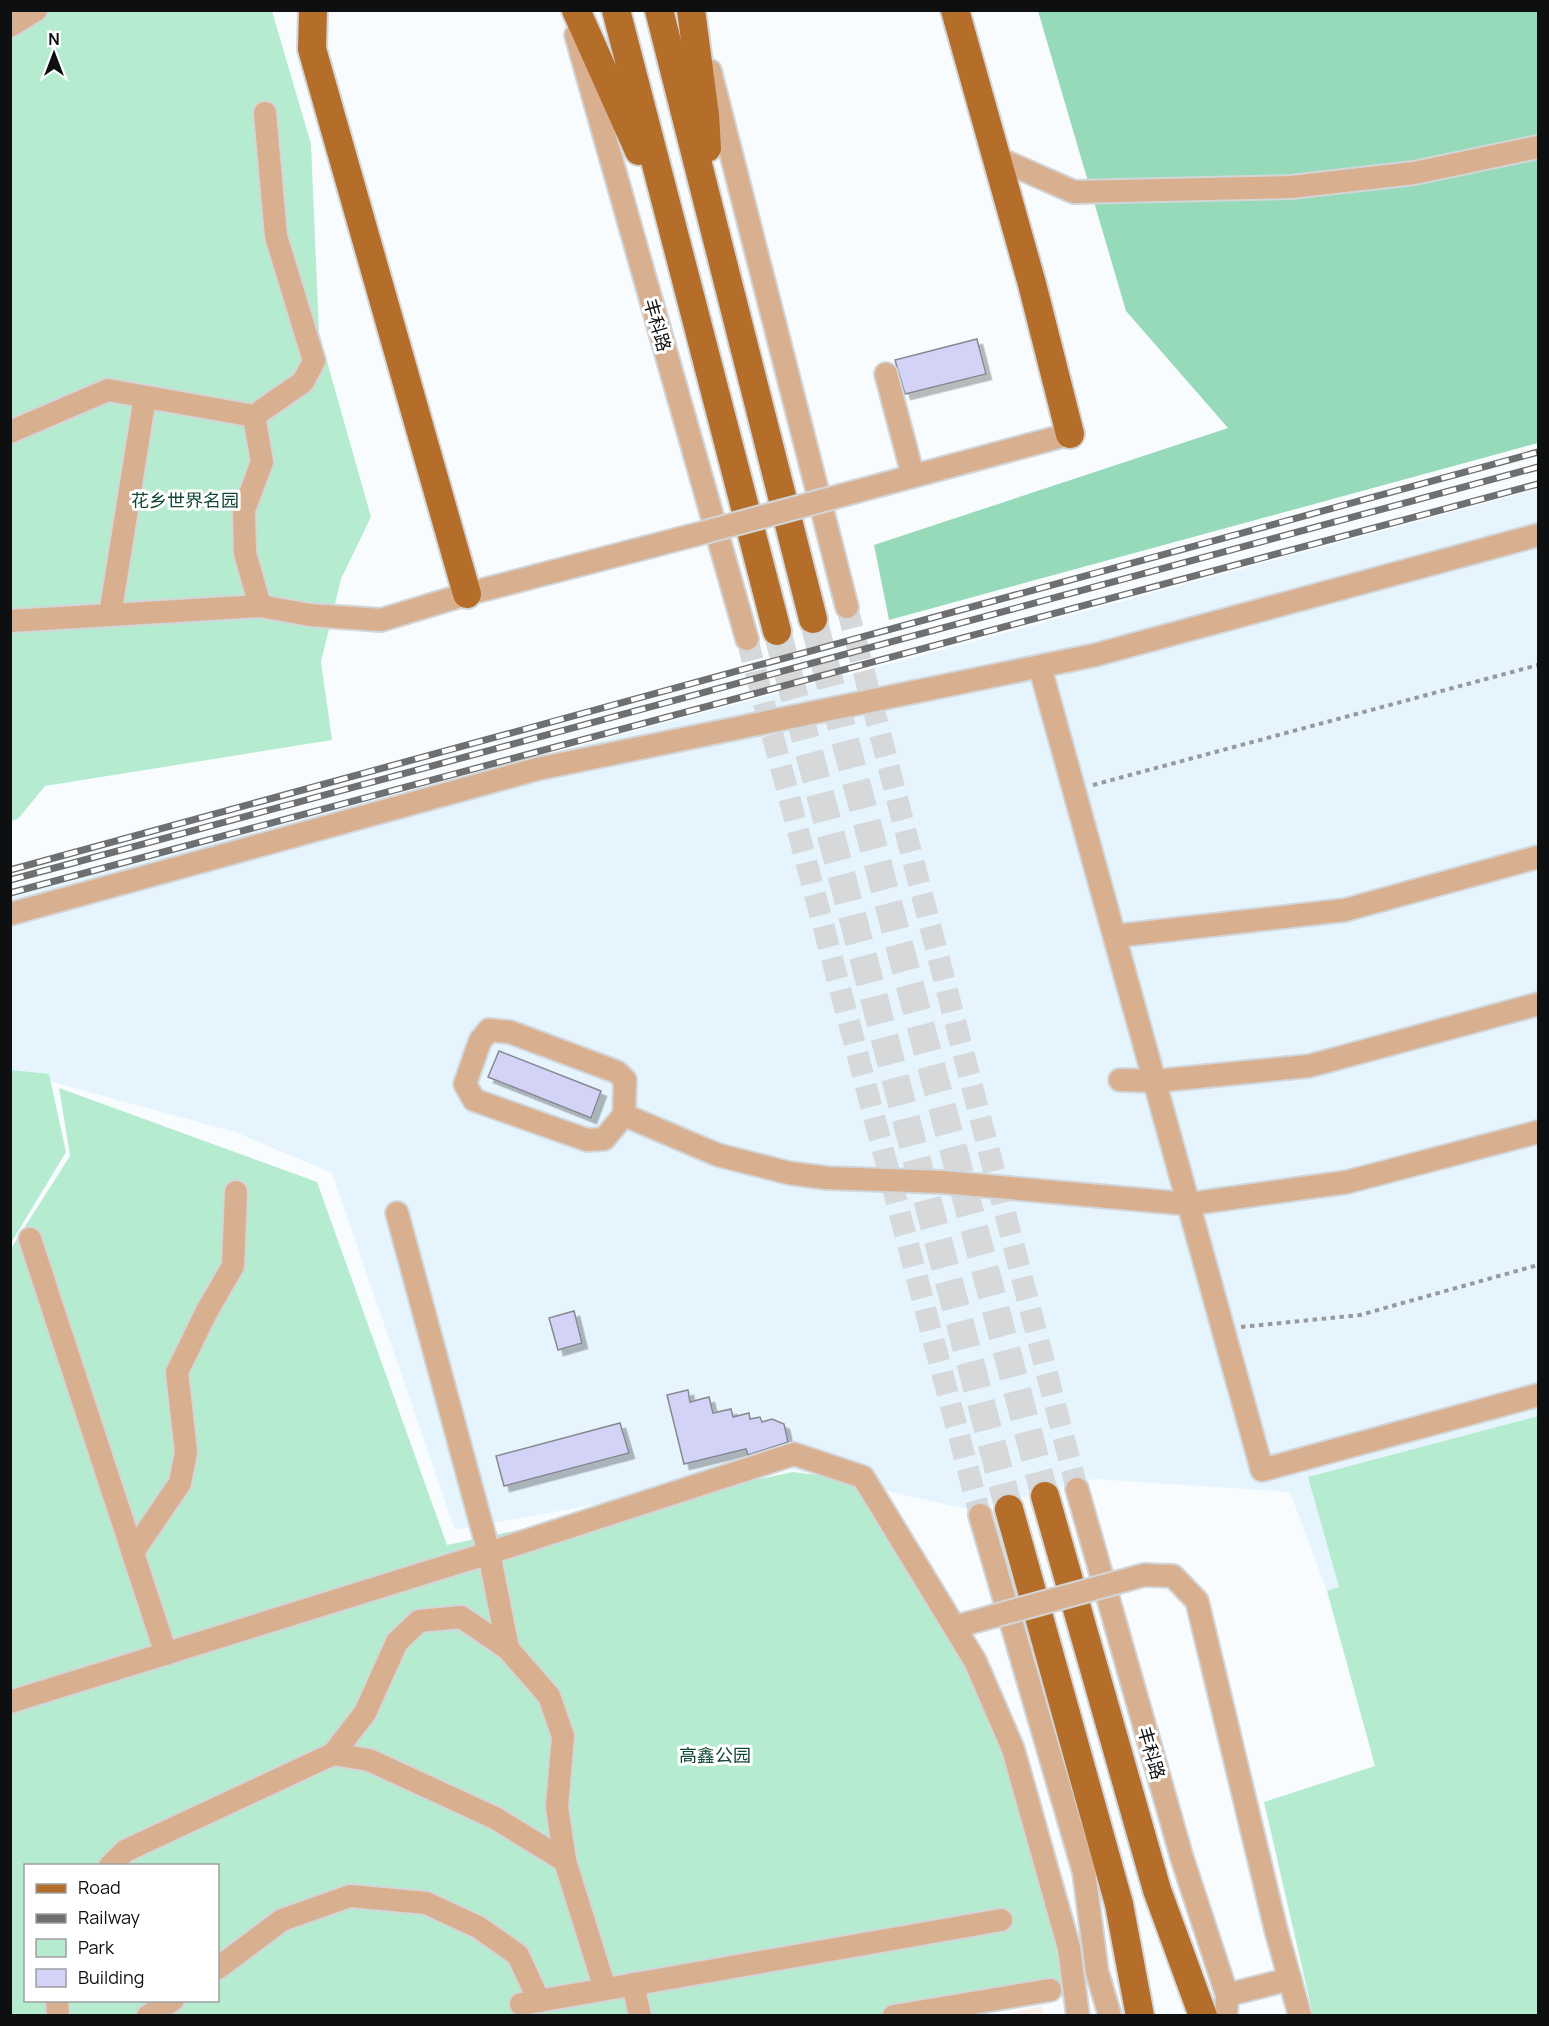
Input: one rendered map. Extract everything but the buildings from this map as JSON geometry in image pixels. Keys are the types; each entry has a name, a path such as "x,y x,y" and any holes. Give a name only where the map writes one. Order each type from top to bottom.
{"main road":[{"path":"313,10 312,49 467,594"},
{"path":"312,49 320,10"},
{"path":"576,10 673,225"},
{"path":"616,10 777,631"},
{"path":"659,10 813,619"},
{"path":"693,10 705,115 712,222"},
{"path":"955,10 1032,284 1070,434"},
{"name":"丰科路","path":"1045,1496 1157,1890 1203,2016"},
{"path":"1010,1509 1119,1904 1140,2016"}],"street":[{"path":"10,26 36,10"},
{"name":"丰科路","path":"570,10 747,639"},
{"path":"693,10 848,607"},
{"path":"10,432 108,390 254,416 303,382 314,361 276,236 265,113"},
{"path":"997,158 1074,192 1292,187 1414,173 1539,147"},
{"path":"886,374 913,476"},
{"path":"110,615 146,397"},
{"path":"254,416 262,462 244,510 245,553 260,606"},
{"path":"10,621 260,606 310,615 381,620 467,594 1070,434"},
{"path":"10,914 537,769 1095,655 1539,535"},
{"path":"1040,667 1262,1470 1539,1395"},
{"path":"1115,936 1345,910 1539,857"},
{"path":"1120,1080 1155,1081 1309,1066 1539,1004"},
{"path":"489,1030 510,1032 617,1072 625,1080 624,1115 604,1139 587,1140 474,1100 465,1084 480,1041 489,1030"},
{"path":"624,1115 718,1155 789,1173 827,1178 942,1182 1189,1204 1347,1182 1539,1132"},
{"path":"133,1552 180,1484 186,1452 177,1372 207,1311 233,1266 236,1192"},
{"path":"397,1213 489,1554 508,1649"},
{"path":"30,1239 166,1654"},
{"path":"10,1702 489,1554 794,1454 863,1478 975,1660 1013,1749 1069,1948 1078,2016"},
{"name":"丰科路","path":"1077,1489 1226,2005"},
{"path":"980,1515 1084,1872 1097,1972 1110,2016"},
{"path":"955,1627 1144,1575 1173,1576 1197,1601 1276,1930 1300,2016"},
{"path":"112,1864 125,1851 333,1754 365,1713 397,1642 419,1621 461,1617 508,1649 549,1696 563,1736 557,1807 564,1861 605,1989"},
{"path":"333,1754 369,1760 485,1813 564,1861"},
{"path":"219,1967 282,1920 350,1896 426,1903 478,1927 518,1955 530,2003 1001,1920"},
{"path":"1226,2005 1290,1979"},
{"path":"633,1984 640,2016"},
{"path":"894,2016 1050,1990"},
{"path":"148,2016 171,2002"}],"path":[{"path":"1074,790 1539,665"},
{"path":"1223,1329 1360,1315 1539,1265"}],"shaded area":[{"path":"1538,489 1538,1416 1488,1430 1339,1588 1327,1591 1290,1492 1094,1479 971,1510 790,1469 455,1530 332,1173 235,1132 52,1082 11,1079 11,895 927,654"},
{"path":"1041,2006 1044,2015 1005,2015"}],"green space":[{"name":"花乡世界名园","path":"11,11 272,11 311,144 319,333 371,517 341,579 321,662 332,740 45,786 18,819 11,821"},
{"path":"1038,11 1538,11 1538,443 889,620 874,545 1228,428 1126,311"},
{"path":"11,1070 49,1074 66,1152 11,1243"},
{"name":"高鑫公园","path":"59,1088 317,1182 447,1545 793,1472 850,1479 978,1683 1054,1918 1066,1996 955,2016 11,2015 10,1250 70,1156"},
{"path":"1538,1416 1538,2015 1313,2015 1264,1802 1375,1766 1327,1591 1339,1587 1308,1477"}],"tunnel":[{"path":"847,607 1077,1489"},
{"path":"813,619 1045,1496"},
{"path":"777,631 1009,1509"},
{"path":"747,639 980,1515"}],"railway":[{"path":"10,870 1538,452"},
{"path":"10,880 1538,467"},
{"path":"10,893 1538,484"}]}
